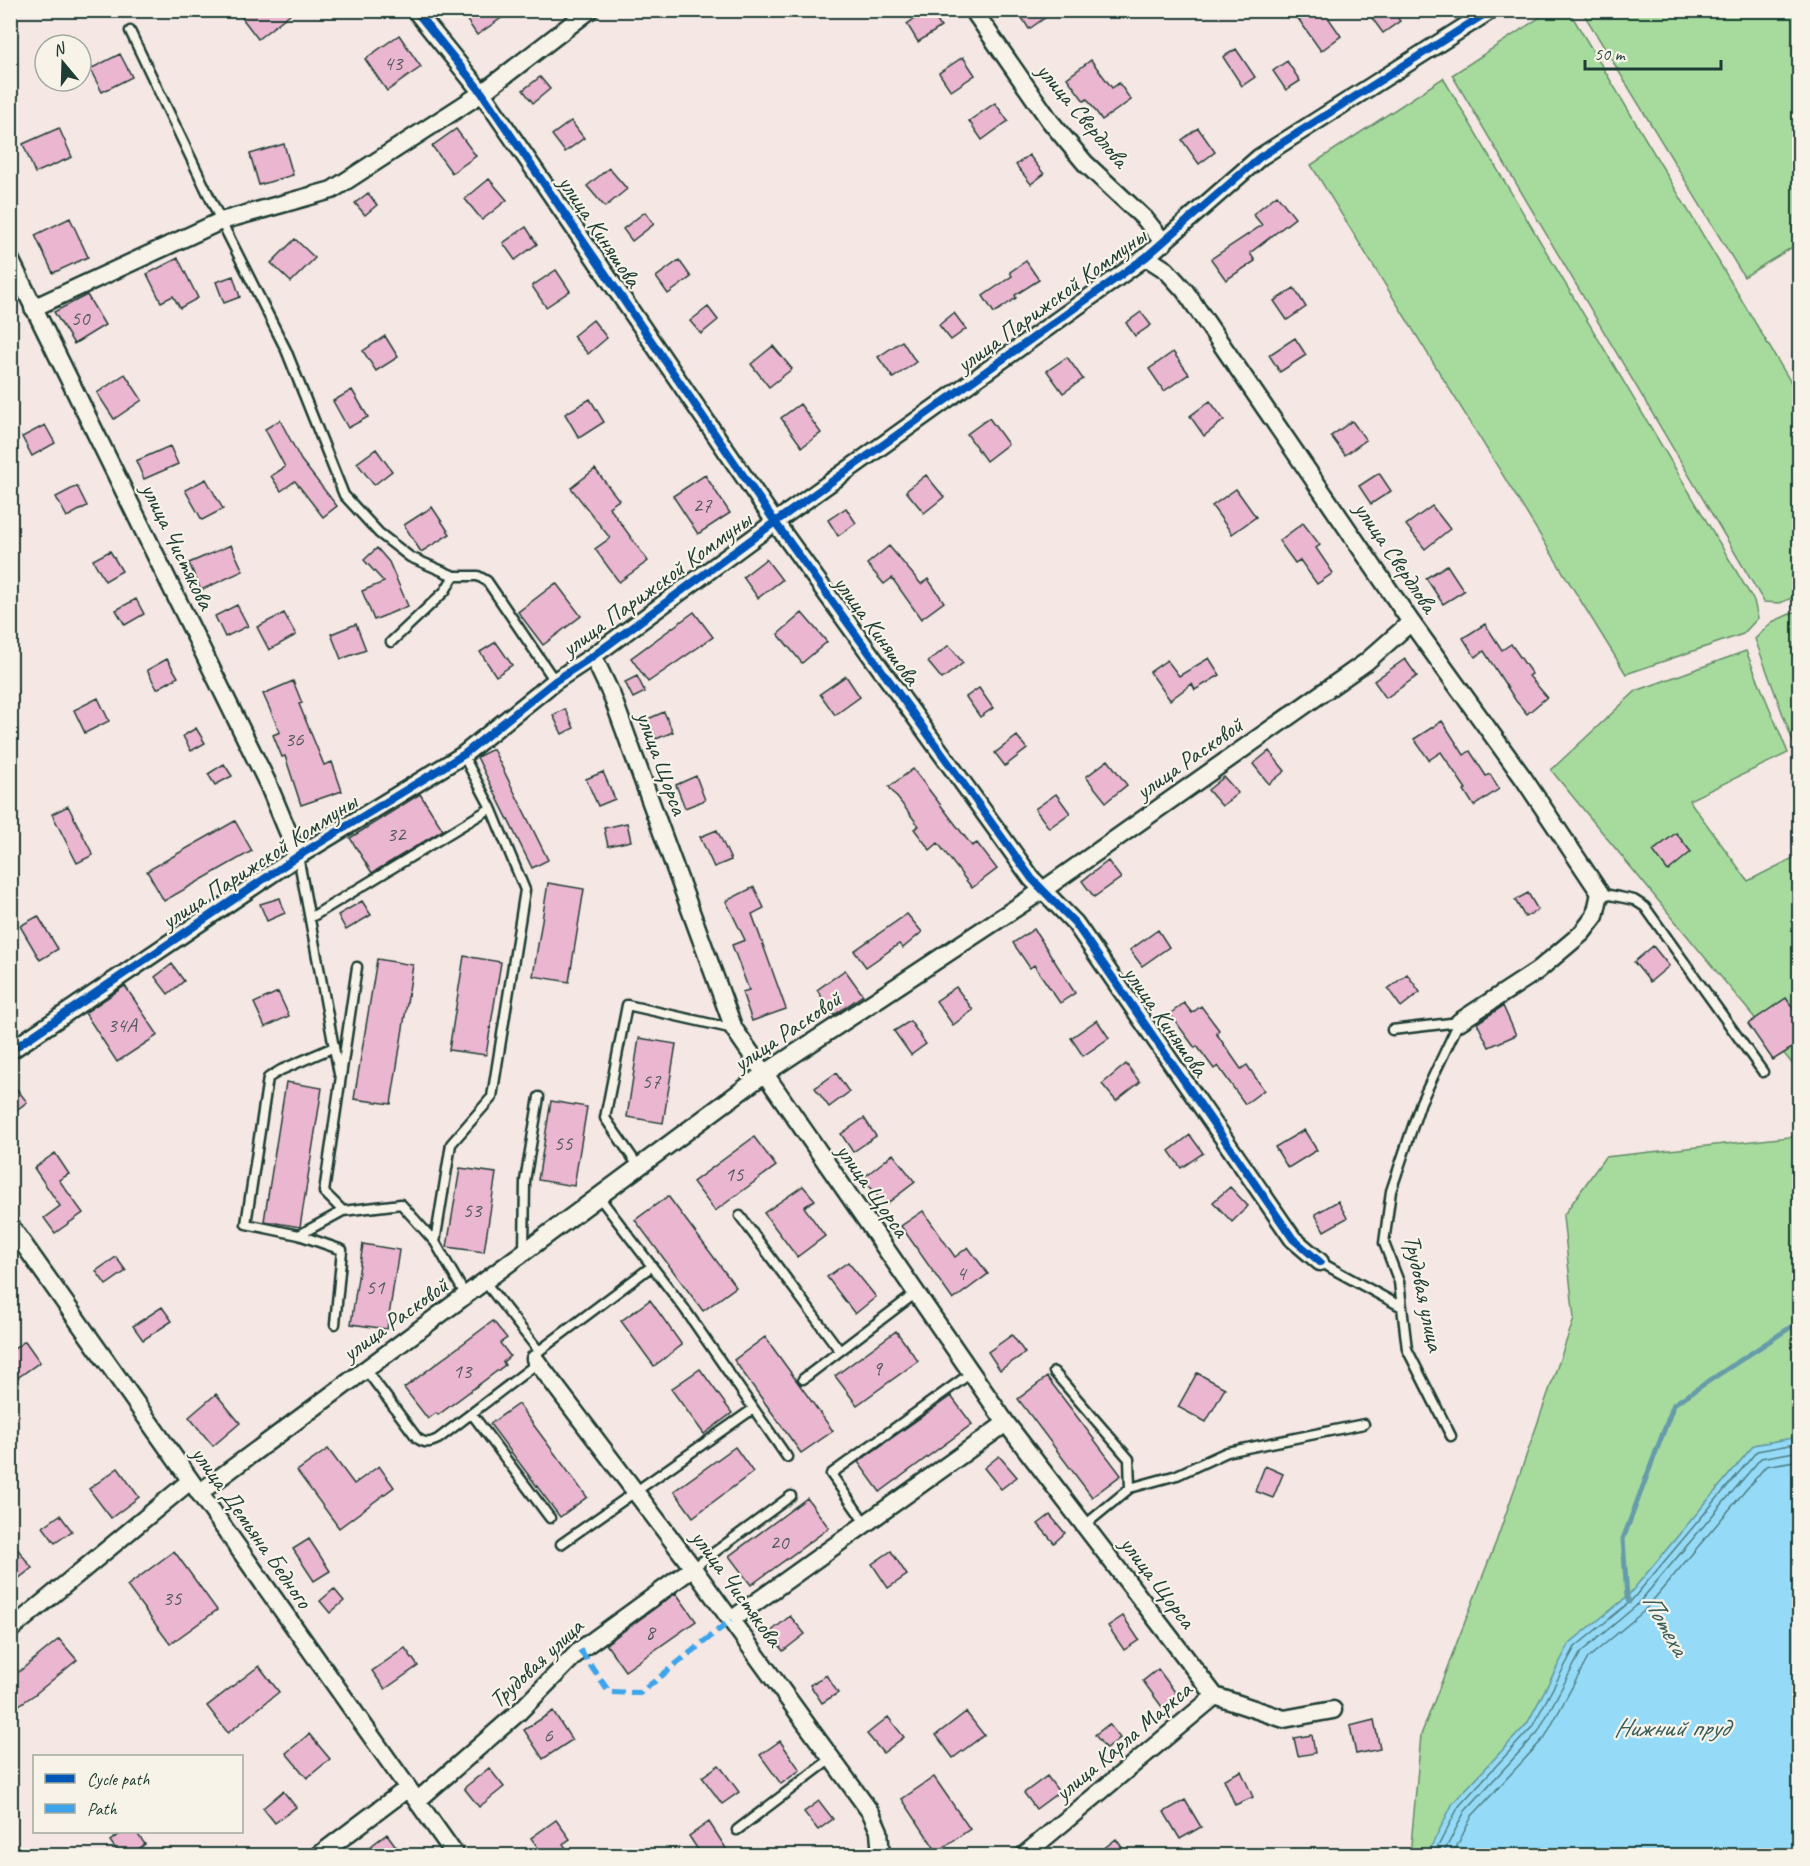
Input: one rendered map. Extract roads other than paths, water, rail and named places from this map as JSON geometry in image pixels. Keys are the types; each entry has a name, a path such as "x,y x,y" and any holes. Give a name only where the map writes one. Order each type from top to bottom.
{"street":[{"name":"улица Киняшова","path":"416,10 482,93 775,522 1025,869 1075,923 1293,1239 1320,1262"},
{"path":"33,308 221,221 332,190 482,93 590,10"},
{"name":"улица Свердлова","path":"973,10 1050,121 1085,163 1145,219 1164,243"},
{"name":"улица Парижской Коммуны","path":"10,1051 298,856 464,755 555,681 593,656 775,522 1146,257 1260,158 1491,10"},
{"name":"улица Свердлова","path":"1146,257 1166,270 1185,291 1411,622 1524,779 1600,893"},
{"name":"улица Чистякова","path":"10,259 268,784 298,856"},
{"name":"улица Расковой","path":"10,1630 195,1487 366,1370 764,1074 1043,890 1366,662 1411,622"},
{"name":"улица Щорса","path":"593,656 612,696 734,1029 1006,1423 1215,1696"},
{"path":"1459,1022 1537,971 1582,933 1595,916 1600,893"},
{"name":"улица Демьяна Бедного","path":"10,1225 456,1856"},
{"name":"улица Чистякова","path":"537,1355 871,1813 879,1831 881,1856"},
{"path":"731,1620 1006,1423"},
{"name":"Трудовая улица","path":"318,1856 413,1795 520,1711 580,1650 693,1568"},
{"name":"улица Карла Маркса","path":"1023,1856 1215,1696 1284,1719 1333,1710"}],"lane":[{"path":"130,31 286,350 344,495 379,532 410,557 454,576 478,576 487,581 555,681"},
{"path":"391,642 445,591 454,576"},
{"path":"435,1242 451,1144 492,1097 525,890 491,808 464,755"},
{"path":"310,918 491,808"},
{"path":"298,856 340,1081"},
{"path":"1600,893 1634,900 1645,907 1763,1072"},
{"path":"343,1211 324,1192 357,967"},
{"path":"639,1167 605,1118 627,1005 734,1029"},
{"path":"1392,1030 1459,1022"},
{"name":"Трудовая улица","path":"1451,1436 1407,1349 1399,1282 1384,1243 1391,1191 1420,1102 1459,1022"},
{"path":"334,1047 268,1078 246,1224 299,1235 342,1250 335,1324"},
{"path":"524,1253 525,1181 539,1097"},
{"path":"599,1197 684,1308 787,1457"},
{"path":"299,1235 343,1211 401,1204 435,1242 466,1296"},
{"path":"740,1216 840,1351"},
{"path":"1320,1262 1402,1307"},
{"path":"366,1370 422,1442 430,1443 531,1368 537,1355 652,1266"},
{"path":"486,1281 537,1355"},
{"path":"803,1379 916,1293"},
{"path":"1054,1372 1129,1459 1130,1488"},
{"path":"866,1524 831,1474 971,1373"},
{"path":"561,1544 753,1409"},
{"path":"472,1413 550,1518"},
{"path":"1085,1525 1130,1488 1177,1475 1227,1452 1364,1424"},
{"path":"693,1568 791,1496"},
{"path":"736,1830 832,1758"}],"water":[{"name":"Нижний пруд","path":"1799,1437 1799,1855 1427,1855 1453,1803 1527,1724 1570,1643 1627,1597 1754,1445"}],"waterway":[{"name":"Потеха","path":"1629,1602 1623,1539 1674,1404 1800,1321"}]}
